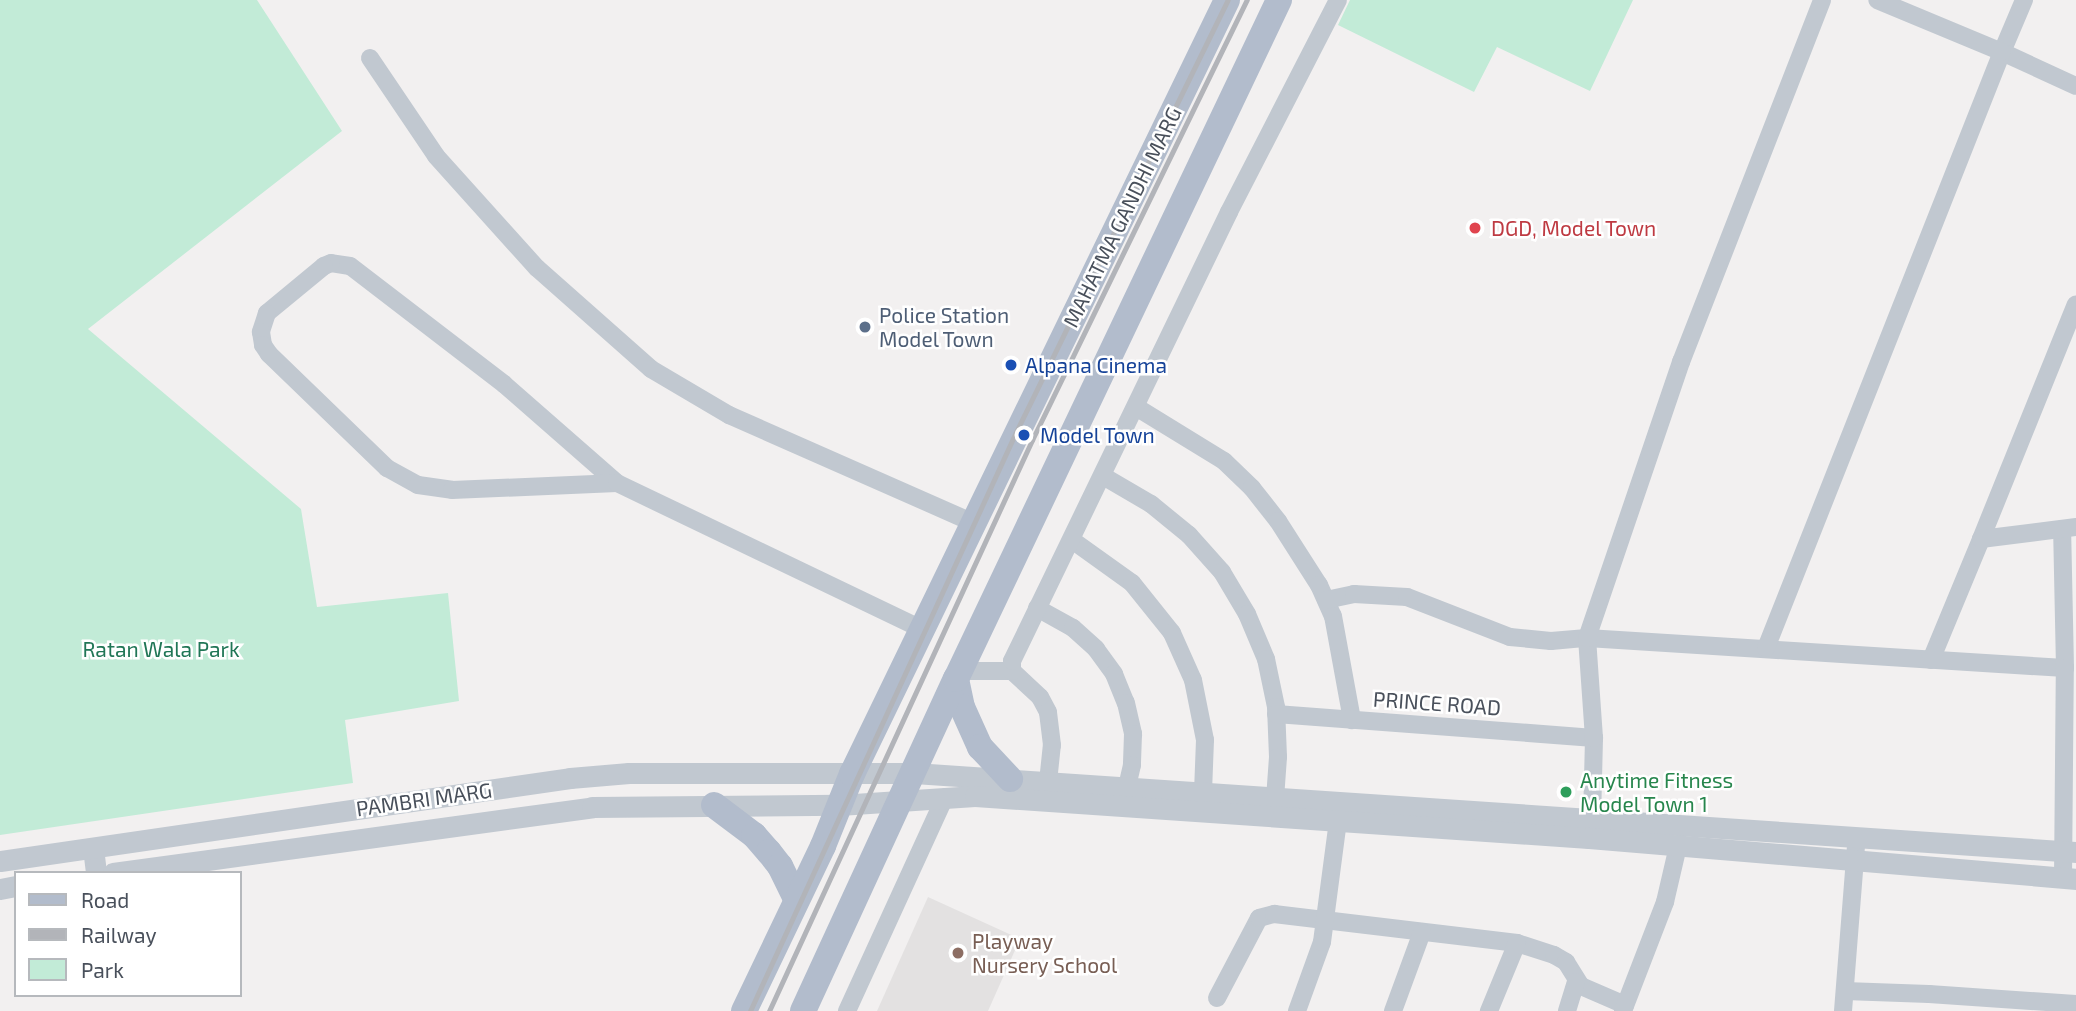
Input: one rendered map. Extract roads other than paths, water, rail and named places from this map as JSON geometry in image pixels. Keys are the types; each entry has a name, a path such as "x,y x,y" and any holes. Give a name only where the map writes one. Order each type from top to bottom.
{"main road":[{"name":"MAHATMA GANDHI MARG","path":"839,805 1227,0"},
{"path":"803,1011 958,675 1279,0"},
{"path":"958,675 962,707 980,747 1010,779"},
{"path":"714,805 754,835 769,852 780,866 796,899"},
{"path":"744,1011 839,805"}],"street":[{"path":"1012,671 1013,661 1037,608 1229,212 1338,0"},
{"path":"1592,820 1594,738 1587,638 1681,362 1822,0"},
{"path":"1877,0 2076,86"},
{"path":"1766,648 2024,0"},
{"path":"370,58 445,166 537,268 651,369 729,415 974,523"},
{"path":"617,483 452,490 418,485 387,468 269,354 263,345 261,332 267,313 331,263 350,266 504,384 617,483 922,629"},
{"path":"1931,660 2076,304"},
{"path":"1136,407 1224,461 1252,488 1296,549 1326,600 1339,642 1352,720"},
{"path":"1103,476 1151,504 1189,535 1222,572 1247,614 1266,659 1276,714 1275,799"},
{"path":"1981,539 2069,528 2065,668 2070,878"},
{"path":"1072,540 1132,583 1172,633 1193,680 1205,740 1203,793"},
{"path":"1326,600 1354,594 1395,595 1510,637 1551,641 1587,638 2065,668"},
{"path":"1037,608 1073,628 1096,649 1114,674 1126,703 1133,734 1132,765 1127,787"},
{"path":"958,675 1012,671 1040,697 1048,712 1052,745 1048,782"},
{"name":"PRINCE ROAD","path":"1276,714 1594,738"},
{"name":"PAMBRI MARG","path":"0,861 570,778 629,773 914,773 2070,851"},
{"path":"847,1011 945,797"},
{"name":"PAMBRI MARG","path":"128,871 592,807 839,805 945,797 1047,800 1338,820 2070,878"},
{"path":"1297,1011 1322,942 1338,820"},
{"path":"1843,1011 1857,861 1855,837"},
{"path":"1217,998 1259,918 1274,915 1517,943 1554,955 1566,962 1576,982 1624,1008 1665,902 1678,846"},
{"path":"93,848 96,871"},
{"path":"1392,1011 1422,932"},
{"path":"1489,1011 1517,943"},
{"path":"1567,1011 1576,982"},
{"path":"1844,992 1983,1004 2054,1007 2076,1004"}],"railway":[{"path":"750,1011 1016,432 1228,0"},
{"path":"769,1011 1032,440 1247,0"}],"place":[{"name":"DGD, Model Town","path":"1475,228"},
{"name":"Police Station Model Town","path":"865,327"},
{"name":"Alpana Cinema","path":"1011,365"},
{"name":"Model Town","path":"1024,435"},
{"name":"Anytime Fitness Model Town 1","path":"1566,792"},
{"name":"Playway Nursery School","path":"958,953"}],"park label":[{"name":"Ratan Wala Park","path":"161,649"}]}
